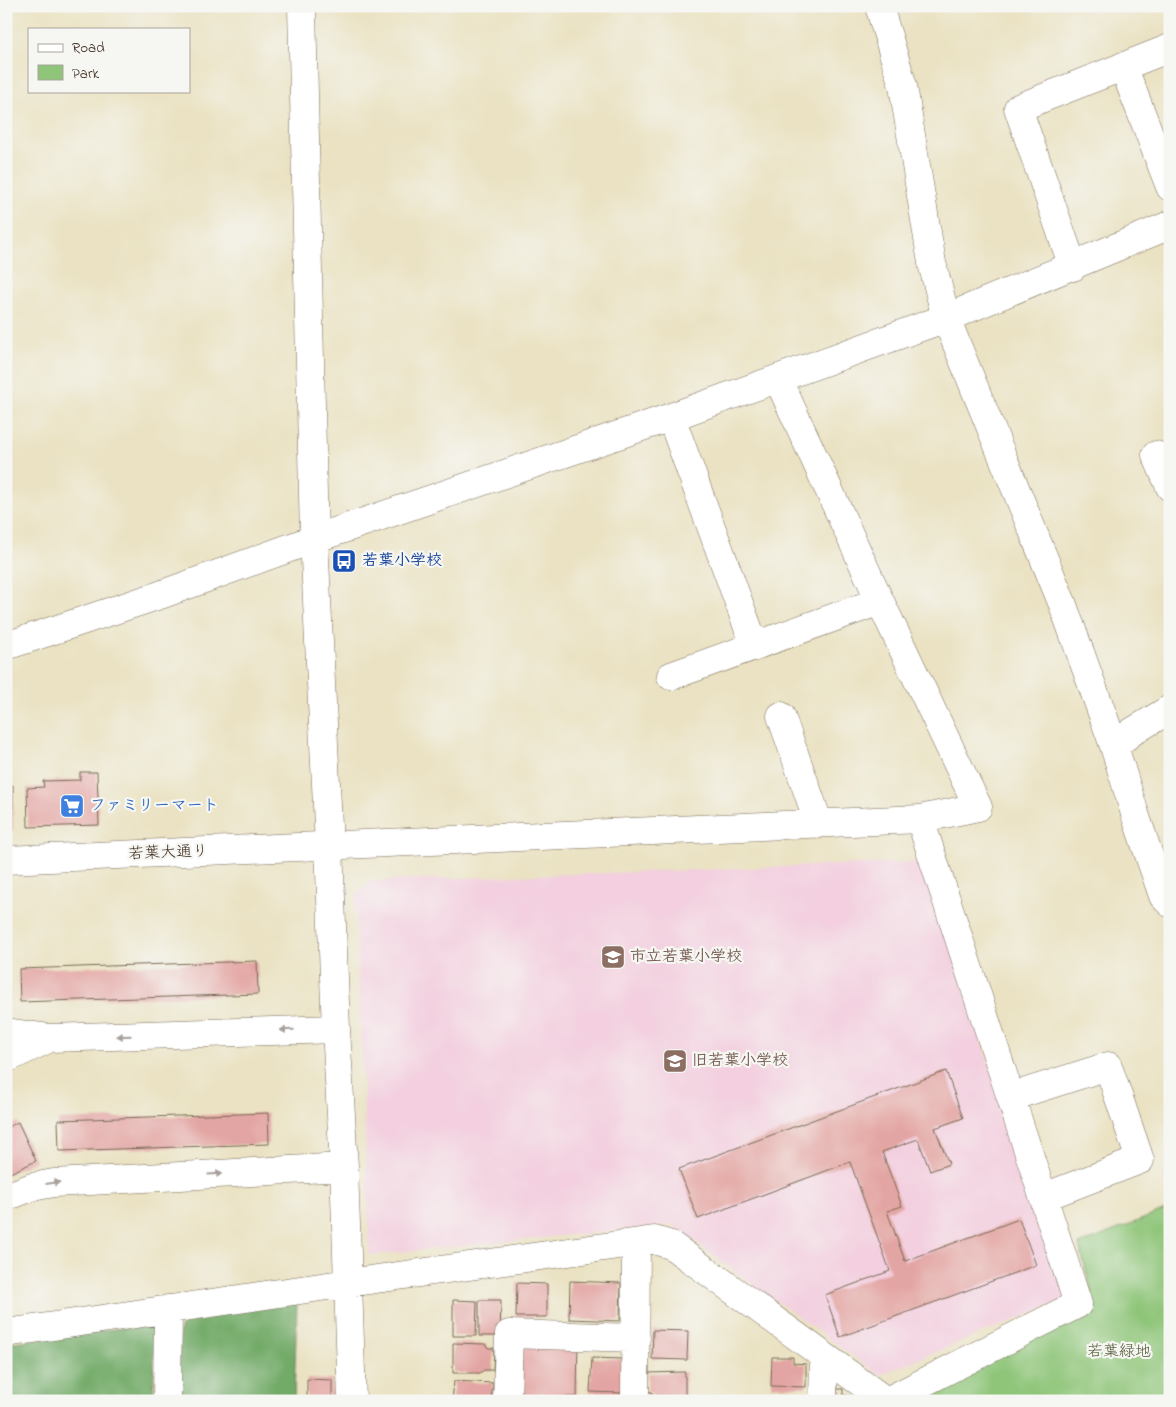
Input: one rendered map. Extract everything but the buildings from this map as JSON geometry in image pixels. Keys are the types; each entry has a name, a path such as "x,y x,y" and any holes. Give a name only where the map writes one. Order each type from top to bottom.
{"street":[{"path":"302,6 314,539 330,846 352,1401"},
{"path":"878,6 903,86 932,263 946,318 1051,574 1114,746 1163,896 1170,903"},
{"path":"1073,267 1018,108 1170,48"},
{"path":"1123,66 1170,187"},
{"path":"6,646 151,598 314,539 778,379 946,318 1073,267 1170,225"},
{"path":"671,676 880,601 778,379"},
{"path":"671,417 755,647"},
{"path":"1156,455 1170,487"},
{"name":"若葉大通り","path":"6,860 920,819 978,806 880,601"},
{"path":"1114,746 1132,732 1170,709"},
{"path":"781,716 819,824"},
{"path":"6,1333 654,1240 671,1245 886,1401 1078,1304 920,819"},
{"path":"6,1032 50,1038 336,1029"},
{"path":"6,1058 50,1038"},
{"path":"1011,1097 1108,1066 1140,1160 1044,1197"},
{"path":"6,1197 32,1187 54,1183 344,1168"},
{"path":"635,1401 636,1243"},
{"path":"167,1401 168,1309"},
{"path":"507,1401 509,1334 636,1338"},
{"path":"823,1401 824,1356"}],"shaded area":[{"name":"旧若葉小学校","path":"922,862 1067,1299 879,1375 671,1225 370,1255 355,897 371,881"}],"green space":[{"name":"若葉緑地","path":"1170,1208 1170,1401 924,1401 925,1380 1096,1307 1079,1245"},
{"path":"297,1303 294,1401 178,1401 180,1328 188,1318"},
{"path":"145,1325 155,1333 153,1401 6,1401 6,1343"}],"place":[{"name":"若葉小学校","path":"344,561"},
{"name":"ファミリーマート","path":"72,806"},
{"name":"市立若葉小学校","path":"613,957"},
{"name":"旧若葉小学校","path":"675,1061"}]}
